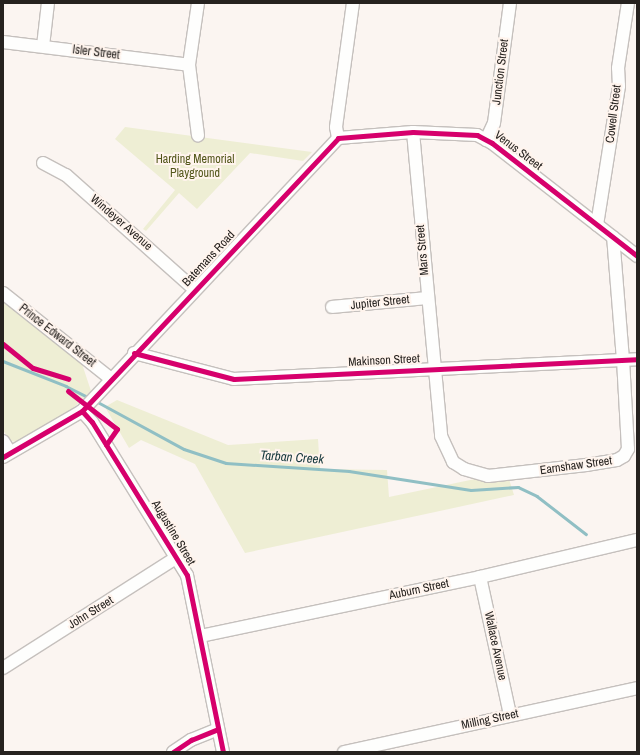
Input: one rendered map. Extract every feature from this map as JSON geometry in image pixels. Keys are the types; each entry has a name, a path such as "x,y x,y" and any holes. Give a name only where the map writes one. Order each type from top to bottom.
{"street":[{"path":"43,46 48,3"},
{"path":"198,3 189,65 198,134"},
{"path":"338,138 336,127 353,3"},
{"name":"Junction Street","path":"486,140 494,123 510,3"},
{"name":"Cowell Street","path":"597,225 619,86 618,68 628,3"},
{"name":"Isler Street","path":"3,42 189,65"},
{"name":"Venus Street","path":"338,138 413,132 478,136 486,140 637,256"},
{"name":"Mars Street","path":"413,132 434,368"},
{"name":"Batemans Road","path":"83,409 110,378 338,138"},
{"name":"Windeyer Avenue","path":"43,163 66,175 194,289"},
{"name":"Earnshaw Street","path":"434,368 441,436 447,452 453,462 464,469 488,476 586,465 617,460 624,456 628,449 623,360 613,237"},
{"name":"Prince Edward Street","path":"3,293 110,378"},
{"name":"Jupiter Street","path":"332,307 427,298"},
{"name":"Makinson Street","path":"134,353 234,379 637,359"},
{"path":"3,441 7,455 83,409"},
{"name":"Augustine Street","path":"83,409 177,558 191,586 223,752"},
{"name":"Auburn Street","path":"201,636 480,578 637,540"},
{"name":"John Street","path":"3,668 177,558"},
{"name":"Wallace Avenue","path":"480,578 510,715"},
{"name":"Milling Street","path":"344,752 637,688"},
{"path":"173,752 191,740 218,729"}],"green space":[{"name":"Harding Memorial Playground","path":"125,127 312,152 303,161 250,153 197,209 179,193 146,231 143,229 175,190 115,139"},
{"path":"3,300 81,361 91,391 69,412 17,442 10,441 3,430"},
{"path":"117,400 228,445 318,439 320,469 387,470 389,497 475,479 509,479 514,495 245,553 195,464 141,440 129,448 105,407"}],"waterway":[{"name":"Tarban Creek","path":"3,361 66,386 90,398"},
{"name":"Tarban Creek","path":"96,401 184,449 226,463 349,471 471,490 518,487 537,496 586,534"}],"cycle path":[{"path":"3,457 82,411 338,138 413,132 477,135 492,143 637,256"},
{"path":"3,344 33,368 68,379"},
{"path":"134,353 234,379 637,359"},
{"path":"68,391 117,429 106,445"},
{"path":"82,411 92,422 187,575 223,752"},
{"path":"173,752 191,740 218,729"}]}
